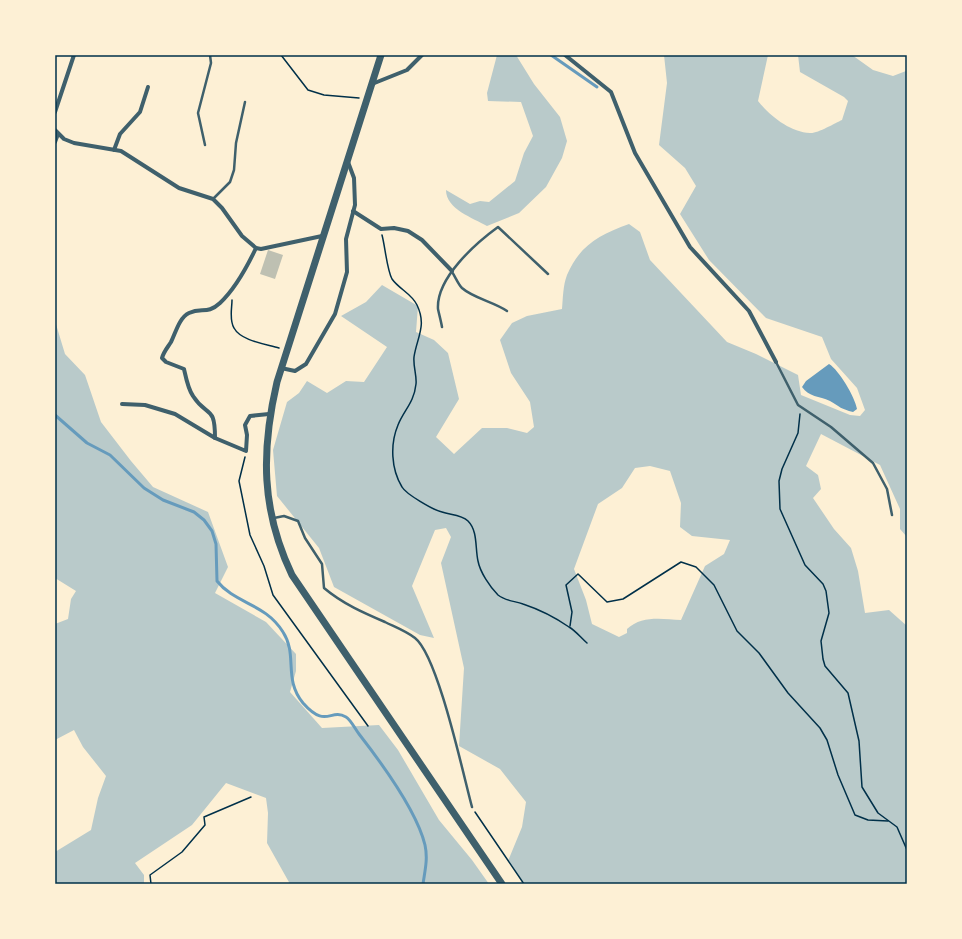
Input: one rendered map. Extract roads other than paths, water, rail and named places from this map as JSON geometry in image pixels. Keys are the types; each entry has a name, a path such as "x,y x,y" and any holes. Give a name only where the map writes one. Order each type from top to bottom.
{"street":[{"path":"55,112 74,55"},
{"path":"381,55 281,368 269,414 266,467 267,491 272,519 282,552 292,575 502,884"},
{"path":"372,84 407,70 422,55"},
{"path":"566,55 611,92 635,153 690,247 750,311 776,362"},
{"path":"114,150 120,134 140,112 148,87"},
{"path":"57,132 64,139 74,143 121,151 179,188 213,199 222,208 242,236 256,248 262,249 322,236"},
{"path":"55,142 57,132"},
{"path":"281,368 295,371 306,364 335,314 348,272 346,239 353,211 354,178 347,160"},
{"path":"353,211 381,229 394,228 408,231 422,240 452,271"},
{"path":"215,438 215,422 212,414 192,396 184,369 166,362 162,358 181,321 188,314 197,311 209,311 220,303 231,291 247,267 256,248"},
{"path":"122,404 145,405 175,414 215,438 246,451 245,425 250,416 269,414"}],"lane":[{"path":"205,145 198,113 210,63 210,55"},
{"path":"213,199 230,182 234,170 236,143 245,102"},
{"path":"442,327 438,308 444,287 452,271 478,241 498,227 548,274"},
{"path":"452,271 462,288 480,298 495,303 507,311"},
{"path":"776,362 798,405 831,427 873,463 887,490 892,515"},
{"path":"272,519 284,516 298,521 305,538 322,564 324,588 348,606 416,638 425,650 441,693 472,807"}],"water":[{"path":"829,364 842,378 850,391 857,409 853,412 843,409 830,401 811,395 802,387 806,381"}],"waterway":[{"path":"551,55 597,87"},
{"path":"55,415 87,443 110,455 144,488 163,500 194,512 204,520 212,531 216,544 217,581 232,595 259,609 276,622 283,632 290,649 294,685 297,694 303,703 317,715 341,715 348,718 397,787 421,832 425,845 426,860 423,884"}]}
